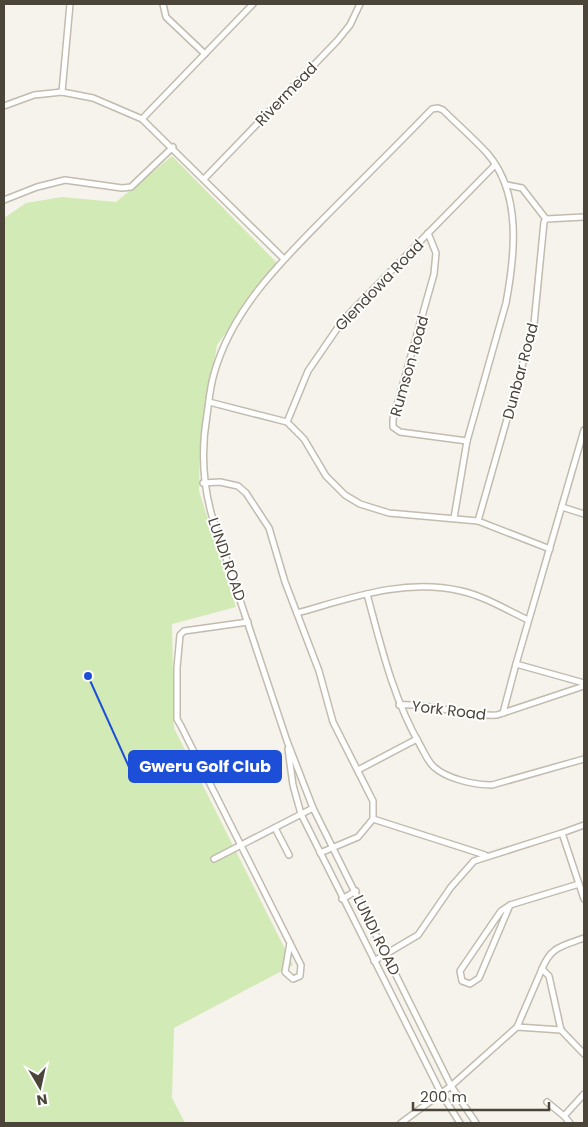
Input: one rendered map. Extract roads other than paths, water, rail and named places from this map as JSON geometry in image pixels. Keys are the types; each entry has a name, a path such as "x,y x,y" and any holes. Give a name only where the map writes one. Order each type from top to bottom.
{"street":[{"path":"62,92 70,4"},
{"path":"163,4 166,17 205,54"},
{"path":"142,119 253,4"},
{"name":"Rivermead","path":"204,179 337,41 350,25 360,4"},
{"path":"4,106 34,95 62,92 93,98 142,119 173,147 284,259"},
{"name":"LUNDI ROAD","path":"473,1122 452,1086 313,808 288,741 212,516 203,482 203,440 214,374 231,334 254,295 284,259 432,110 438,108 443,110 487,154 507,185"},
{"path":"4,200 37,187 65,180 122,188 131,187 173,147"},
{"name":"Glendowa Road","path":"287,422 308,371 333,332 360,301 495,165"},
{"path":"454,518 467,441 497,340 510,281 512,229 507,185 522,188 535,208 546,218 584,217"},
{"name":"Dunbar Road","path":"478,521 534,324 544,222 546,218"},
{"name":"Rumson Road","path":"428,233 436,252 434,274 393,419 393,427 400,432 467,441"},
{"path":"209,402 287,422 304,439 326,476 345,496 360,504 389,513 478,521 550,549"},
{"path":"503,713 528,620 584,430"},
{"path":"203,482 233,484 246,493 269,528 285,582 319,671 333,722 372,801 373,819 358,837 320,853"},
{"path":"562,507 584,514"},
{"path":"297,613 367,594 408,586 452,590 470,594 528,620"},
{"path":"367,594 399,705 436,769 482,785 504,783 584,758"},
{"path":"248,622 184,631 179,637 177,668 178,721 241,845 290,943 301,965 300,976 293,979 285,972 290,943"},
{"path":"516,664 584,684"},
{"name":"York Road","path":"399,705 486,716 503,713 584,684"},
{"path":"358,770 417,739"},
{"name":"LUNDI ROAD","path":"288,741 293,786 301,814 440,1093 460,1123"},
{"path":"214,859 313,808"},
{"path":"373,819 485,855"},
{"path":"374,961 418,935 468,866 485,855 584,825"},
{"path":"274,828 289,855"},
{"path":"562,833 584,898"},
{"path":"510,905 479,978 470,984 462,981 460,971 501,911 510,905 579,884"},
{"path":"342,898 356,891"},
{"path":"401,1123 452,1086 517,1028 549,954 554,949 584,938"},
{"path":"542,969 549,976 561,1030 584,1054"},
{"path":"517,1028 561,1030"},
{"path":"564,1116 584,1094"},
{"path":"547,1102 570,1123"}],"place":[{"name":"Gweru Golf Club","path":"88,676"}]}
